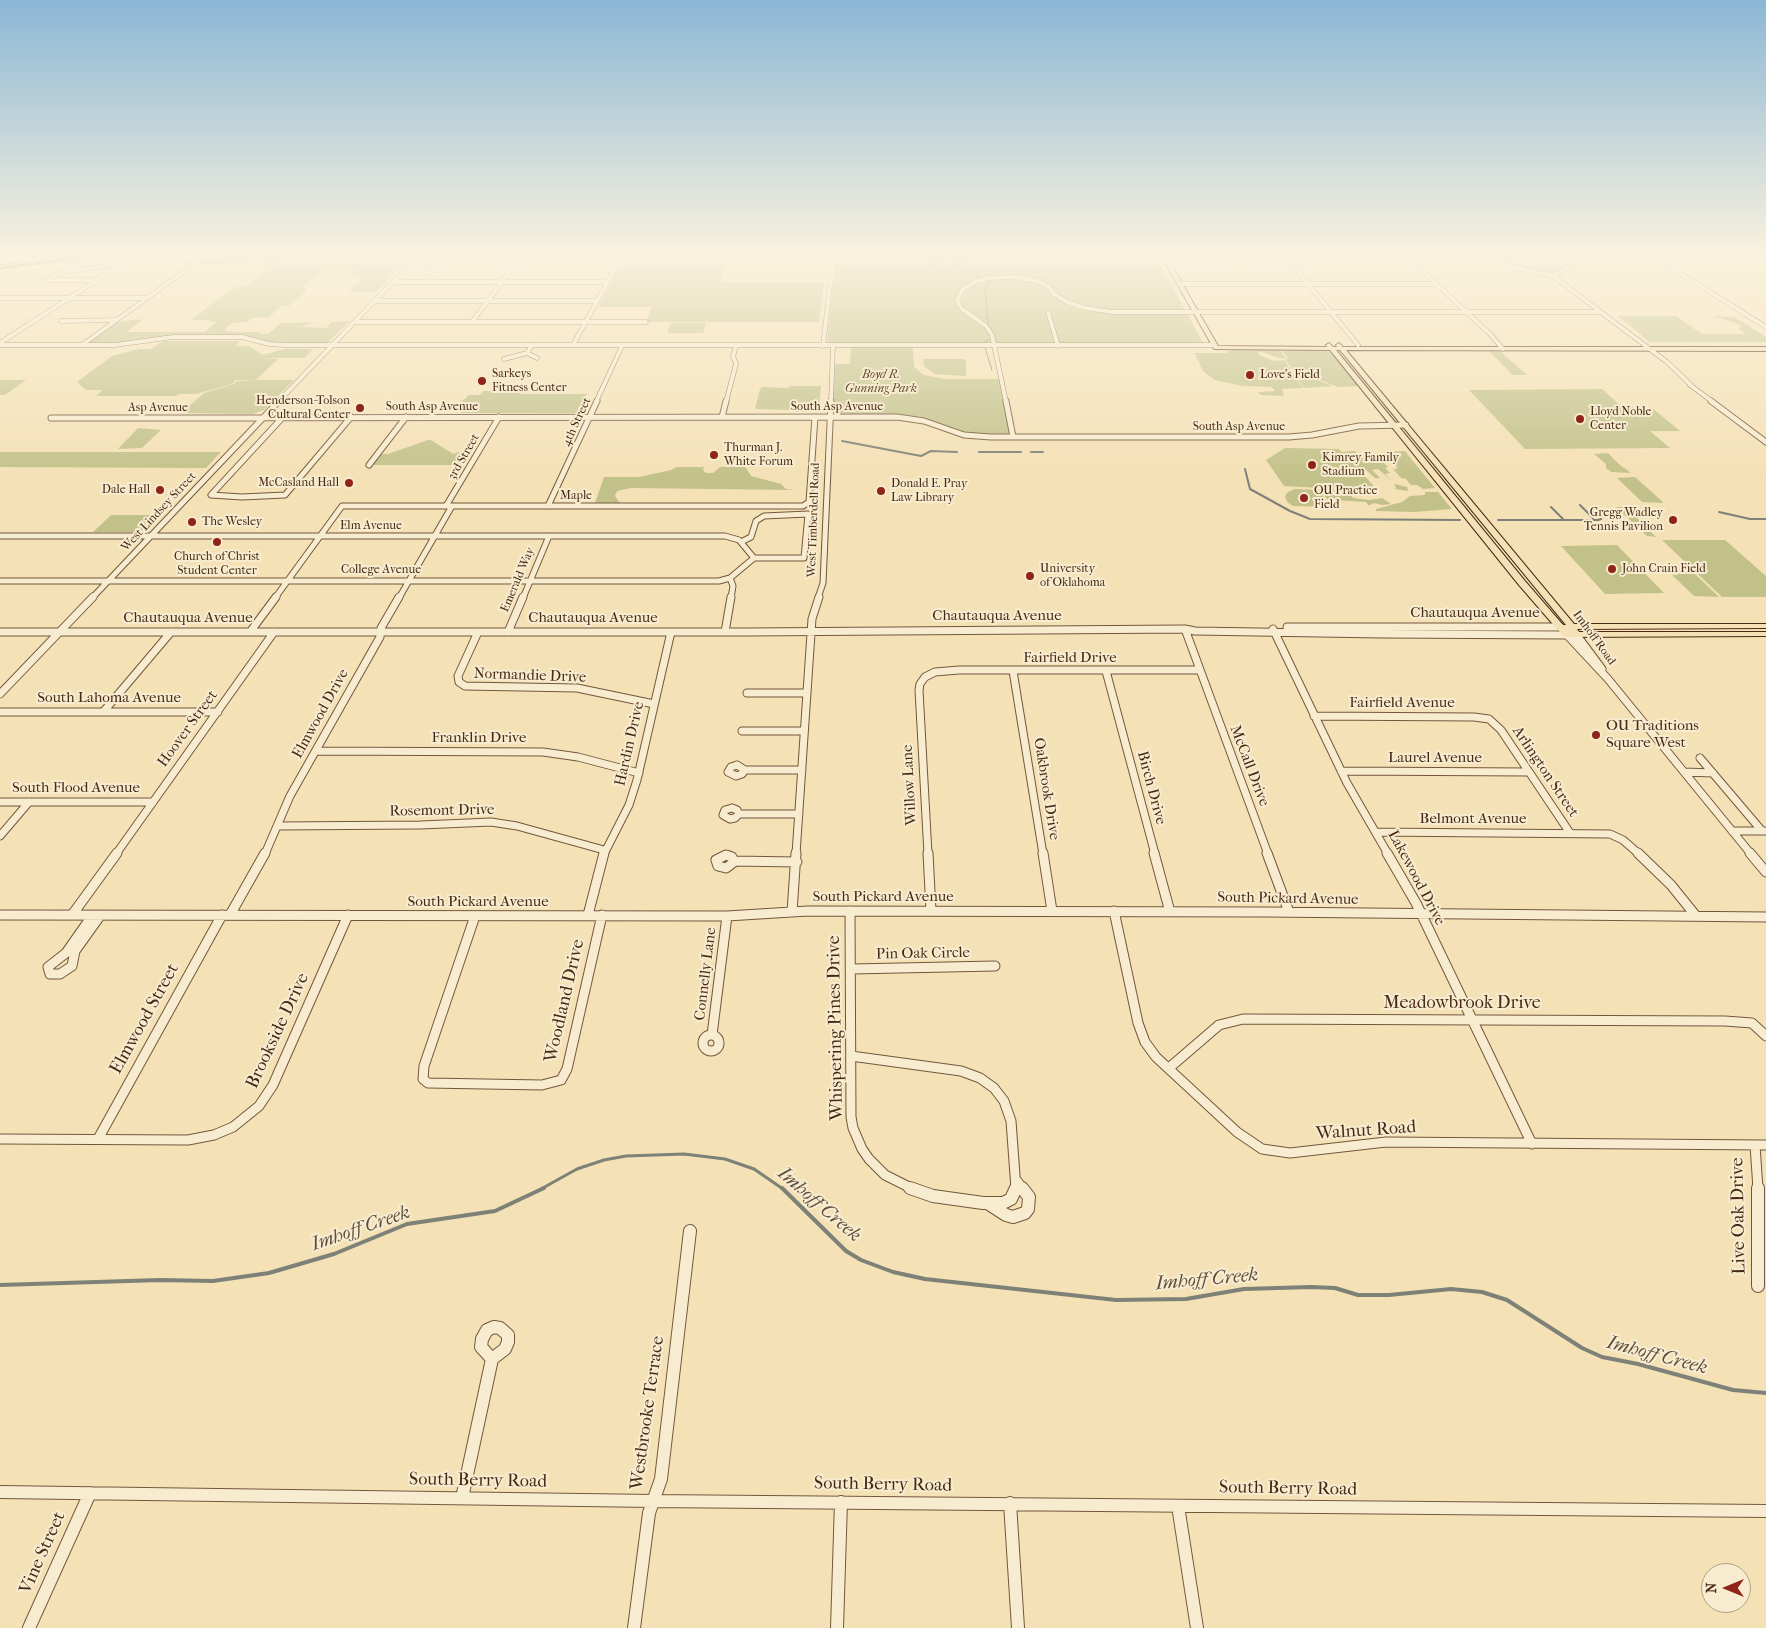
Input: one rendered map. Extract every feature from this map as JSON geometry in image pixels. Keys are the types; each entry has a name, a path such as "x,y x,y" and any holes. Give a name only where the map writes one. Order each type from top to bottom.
{"main road":[{"path":"1204,328 1215,347 1766,348"},
{"name":"Imhoff Road","path":"1330,346 1522,583 1560,627 1572,632"},
{"path":"1340,346 1411,346"},
{"name":"Imhoff Road","path":"1340,346 1572,632"},
{"name":"Chautauqua Avenue","path":"1572,632 1766,626"},
{"name":"Chautauqua Avenue","path":"1572,632 1766,634"}],"street":[{"path":"1,345 26,328"},
{"path":"82,345 105,328"},
{"name":"West Lindsey Street","path":"0,694 109,581 149,536 350,328"},
{"path":"573,346 583,328"},
{"path":"823,346 825,328"},
{"path":"986,328 990,331 995,346 1012,437"},
{"path":"1053,328 1058,346"},
{"path":"1344,328 1358,345"},
{"path":"1483,328 1501,347"},
{"path":"1617,328 1766,442"},
{"path":"1620,328 1693,387"},
{"path":"1,345 119,345 163,338 198,337 247,338 277,345 1215,347"},
{"path":"504,359 527,353 532,346"},
{"name":"4th Street","path":"548,506 622,346"},
{"path":"722,417 736,364 733,356 736,346"},
{"name":"West Timberdell Road","path":"792,912 812,616 823,583 833,346"},
{"path":"527,353 536,358"},
{"path":"282,418 211,495 242,497 285,495 351,417"},
{"path":"369,465 406,417"},
{"name":"3rd Street","path":"449,506 499,417"},
{"name":"Maple","path":"319,536 342,506 806,506 809,502 815,417"},
{"name":"Asp Avenue","path":"52,418 265,418"},
{"name":"South Asp Avenue","path":"265,418 905,418 924,421 963,435 1012,437 1289,437 1312,435 1359,426 1406,425"},
{"name":"Elmwood Drive","path":"226,915 256,870 290,796 380,637 380,632 449,506"},
{"path":"725,632 732,586 730,578 754,558 804,558 808,514 776,514 764,516 756,521 751,537 740,542 754,558"},
{"name":"Elm Avenue","path":"0,536 733,536 740,542"},
{"path":"250,632 319,536"},
{"name":"Emerald Way","path":"508,632 549,536"},
{"name":"College Avenue","path":"0,581 719,581 730,578"},
{"name":"Chautauqua Avenue","path":"0,632 811,632 984,629 1185,629 1195,631 1560,627"},
{"name":"McCall Drive","path":"1185,629 1288,912"},
{"name":"Chautauqua Avenue","path":"1273,629 1572,632"},
{"name":"Lakewood Drive","path":"1273,629 1341,771 1421,914 1532,1144"},
{"path":"104,711 171,632"},
{"name":"Hoover Street","path":"72,915 274,632"},
{"name":"Normandie Drive","path":"478,632 458,676 460,682 465,686 576,688 654,704"},
{"name":"Hardin Drive","path":"588,915 604,850 628,805 639,773 671,632"},
{"name":"Imhoff Road","path":"1572,632 1608,679 1766,872"},
{"name":"Fairfield Drive","path":"941,671 1199,670"},
{"name":"Willow Lane","path":"931,911 919,690 920,684 925,677 941,671"},
{"name":"Oakbrook Drive","path":"1013,671 1052,912"},
{"name":"Birch Drive","path":"1106,671 1170,912"},
{"path":"747,693 806,693"},
{"name":"South Lahoma Avenue","path":"0,712 218,712"},
{"name":"Fairfield Avenue","path":"1314,716 1474,717 1489,719"},
{"name":"Arlington Street","path":"1489,719 1501,730 1570,833 1610,834 1627,842 1671,885 1696,916"},
{"path":"742,731 804,731"},
{"name":"Franklin Drive","path":"316,751 543,752 578,757 639,773"},
{"path":"1700,758 1764,831"},
{"path":"745,770 802,770"},
{"name":"Laurel Avenue","path":"1341,771 1529,772"},
{"path":"1684,772 1713,773"},
{"name":"South Flood Avenue","path":"0,802 153,802"},
{"path":"0,836 29,802"},
{"path":"739,814 799,814"},
{"name":"Rosemont Drive","path":"277,826 414,826 491,822 518,826 604,850"},
{"path":"1732,831 1764,831"},
{"name":"Belmont Avenue","path":"1376,832 1570,833"},
{"path":"734,861 796,862"},
{"name":"South Pickard Avenue","path":"0,915 727,916 850,911 1114,911 1766,917"},
{"name":"Whispering Pines Drive","path":"850,911 852,969 851,1117 857,1139 869,1159 894,1180 916,1191 934,1196 988,1204 1003,1203 1011,1199 1016,1192 1017,1181"},
{"name":"Walnut Road","path":"1114,911 1140,1031 1150,1049 1237,1132 1252,1144 1269,1151 1302,1152 1386,1142 1766,1145"},
{"name":"Elmwood Street","path":"98,1139 226,915"},
{"name":"Brookside Drive","path":"0,1139 147,1140 203,1138 233,1127 251,1114 263,1101 273,1085 348,915"},
{"name":"Woodland Drive","path":"476,916 424,1066 422,1078 428,1083 542,1085 561,1080 567,1068 602,915"},
{"path":"96,916 75,951 72,966 60,974 50,974 48,967 66,953 96,916"},
{"name":"Connelly Lane","path":"712,1035 727,916"},
{"name":"Pin Oak Circle","path":"852,969 995,966"},
{"name":"Meadowbrook Drive","path":"1169,1068 1219,1025 1234,1020 1725,1021 1752,1023 1766,1036"},
{"path":"851,1056 961,1071 988,1083 1004,1101 1011,1121 1017,1181"},
{"name":"Live Oak Drive","path":"1755,1145 1758,1188 1758,1286"},
{"name":"Whispering Pines Drive","path":"988,1204 1013,1217 1025,1213 1028,1209 1029,1198 1017,1181"},
{"name":"Westbrooke Terrace","path":"634,1628 648,1513 654,1501 660,1479 690,1231"},
{"path":"462,1498 492,1359"},
{"name":"South Berry Road","path":"0,1492 654,1501 1766,1511"},
{"name":"Vine Street","path":"29,1628 90,1493"},
{"path":"837,1628 841,1502"},
{"path":"1010,1503 1018,1628"},
{"path":"1178,1506 1198,1628"}],"green space":[{"path":"109,328 132,328 127,332 205,332 209,328 226,328 224,330 227,332 261,332 260,334 268,334 275,328 343,328 327,343 285,345 250,339 167,336 121,343 88,343"},
{"path":"669,328 705,328 703,333 667,333"},
{"path":"828,328 1195,328 1203,343 827,343"},
{"path":"1633,328 1693,328 1702,334 1746,334 1738,328 1752,328 1766,337 1766,342 1650,342"},
{"path":"163,341 240,341 235,346 249,346 263,355 284,349 313,349 304,358 259,358 278,359 256,380 236,380 232,384 196,394 179,394 176,396 96,396 103,390 86,390 77,382 112,356 139,349 151,349"},
{"name":"Boyd R. Gunning Park","path":"851,347 913,347 914,367 924,375 944,379 999,379 1010,436 966,434 929,421 833,415 835,364 850,364"},
{"path":"1228,349 1324,349 1332,352 1358,386 1338,387 1320,380 1298,376 1285,360 1288,359 1283,351 1281,351 1286,359 1259,351 1259,355 1274,361 1284,360 1303,388 1282,389 1284,396 1261,395 1258,392 1275,391 1272,387 1243,386 1215,380 1203,371 1195,354 1190,353 1228,353 1230,351"},
{"path":"1489,351 1501,352 1527,375 1513,375"},
{"path":"923,359 966,360 966,376 935,374 924,366"},
{"path":"1298,379 1317,380 1333,386 1304,388"},
{"path":"0,380 26,380 5,395 0,395"},
{"path":"294,380 264,410 253,414 181,413 204,393 234,384 237,381"},
{"path":"790,386 821,386 819,408 810,412 755,409 762,387 788,388"},
{"path":"512,388 520,394 587,394 577,413 461,413 464,408 460,407 464,402 460,401 468,395 480,395 483,391 504,391"},
{"path":"1602,389 1622,407 1651,407 1680,431 1650,431 1670,448 1525,449 1469,390"},
{"path":"138,428 161,430 142,448 118,449"},
{"path":"428,440 453,454 465,450 472,452 464,465 372,465 380,454 388,454"},
{"name":"Kimrey Family Stadium","path":"1285,448 1339,449 1342,452 1355,451 1363,459 1379,458 1388,467 1385,468 1390,473 1385,474 1394,483 1378,469 1372,470 1380,478 1375,478 1365,469 1359,470 1373,485 1372,487 1363,489 1333,487 1334,491 1355,493 1356,495 1351,495 1353,498 1369,500 1382,498 1391,504 1382,505 1374,503 1368,505 1366,502 1332,500 1333,505 1338,507 1331,506 1320,488 1284,486 1266,460"},
{"path":"1405,451 1435,488 1423,489 1417,485 1411,485 1393,469 1397,469 1396,464 1388,452"},
{"path":"0,452 221,452 206,468 0,467"},
{"path":"1608,453 1631,473 1611,472 1606,468 1606,464 1594,454"},
{"path":"743,463 751,476 781,484 786,489 796,490 631,488 617,491 615,496 620,503 595,503 604,477 639,477 677,467 704,467 703,470 706,473 713,473 720,467 737,467"},
{"path":"1635,477 1663,502 1642,502 1617,478"},
{"path":"1394,483 1407,487 1408,491 1395,489"},
{"name":"OU Practice Field","path":"1295,489 1319,490 1330,507 1293,506 1287,502 1285,496 1288,492"},
{"path":"1425,492 1438,492 1452,509 1415,512 1376,511 1376,509 1402,502 1410,496 1425,495"},
{"path":"1616,507 1626,507 1656,537 1647,536"},
{"path":"111,515 159,515 142,532 93,532"},
{"path":"1662,540 1725,540 1766,576 1766,597 1722,597"},
{"name":"John Crain Field","path":"1617,545 1664,593 1605,594 1561,546"},
{"path":"1681,569 1691,570 1719,597 1694,596 1672,575 1678,575 1675,571"}],"waterway":[{"path":"984,342 989,339"},
{"path":"985,348 992,370"},
{"path":"842,441 921,456 931,451 957,452"},
{"path":"979,452 1021,452"},
{"path":"1031,452 1043,452"},
{"path":"1245,469 1250,489 1290,511 1310,519 1460,520"},
{"path":"1580,505 1593,518"},
{"path":"1551,507 1563,519"},
{"path":"1498,520 1598,520 1601,519 1602,512"},
{"path":"1719,512 1750,519 1766,519"},
{"name":"Imhoff Creek","path":"541,1189 577,1169 604,1160 626,1156 684,1154 725,1159 754,1169 783,1189"},
{"name":"Imhoff Creek","path":"0,1285 160,1280 213,1281 269,1273 334,1254 407,1224 495,1211 544,1188"},
{"name":"Imhoff Creek","path":"782,1188 846,1251 861,1260 893,1272 925,1279 1116,1300 1186,1299 1244,1289 1311,1287 1335,1288 1358,1295 1389,1295 1451,1289 1482,1292 1507,1300 1582,1348 1602,1357 1638,1364 1733,1390 1766,1393"}],"place":[{"name":"Love's Field","path":"1250,375"},
{"name":"Sarkeys Fitness Center","path":"482,381"},
{"name":"Henderson-Tolson Cultural Center","path":"360,408"},
{"name":"Lloyd Noble Center","path":"1580,419"},
{"name":"Thurman J. White Forum","path":"714,455"},
{"name":"Kimrey Family Stadium","path":"1312,465"},
{"name":"McCasland Hall","path":"349,483"},
{"name":"Dale Hall","path":"160,490"},
{"name":"Donald E. Pray Law Library","path":"881,491"},
{"name":"OU Practice Field","path":"1304,498"},
{"name":"Gregg Wadley Tennis Pavilion","path":"1673,520"},
{"name":"The Wesley","path":"192,522"},
{"name":"Church of Christ Student Center","path":"217,542"},
{"name":"John Crain Field","path":"1612,569"},
{"name":"University of Oklahoma","path":"1030,576"},
{"name":"OU Traditions Square West","path":"1596,735"}]}
